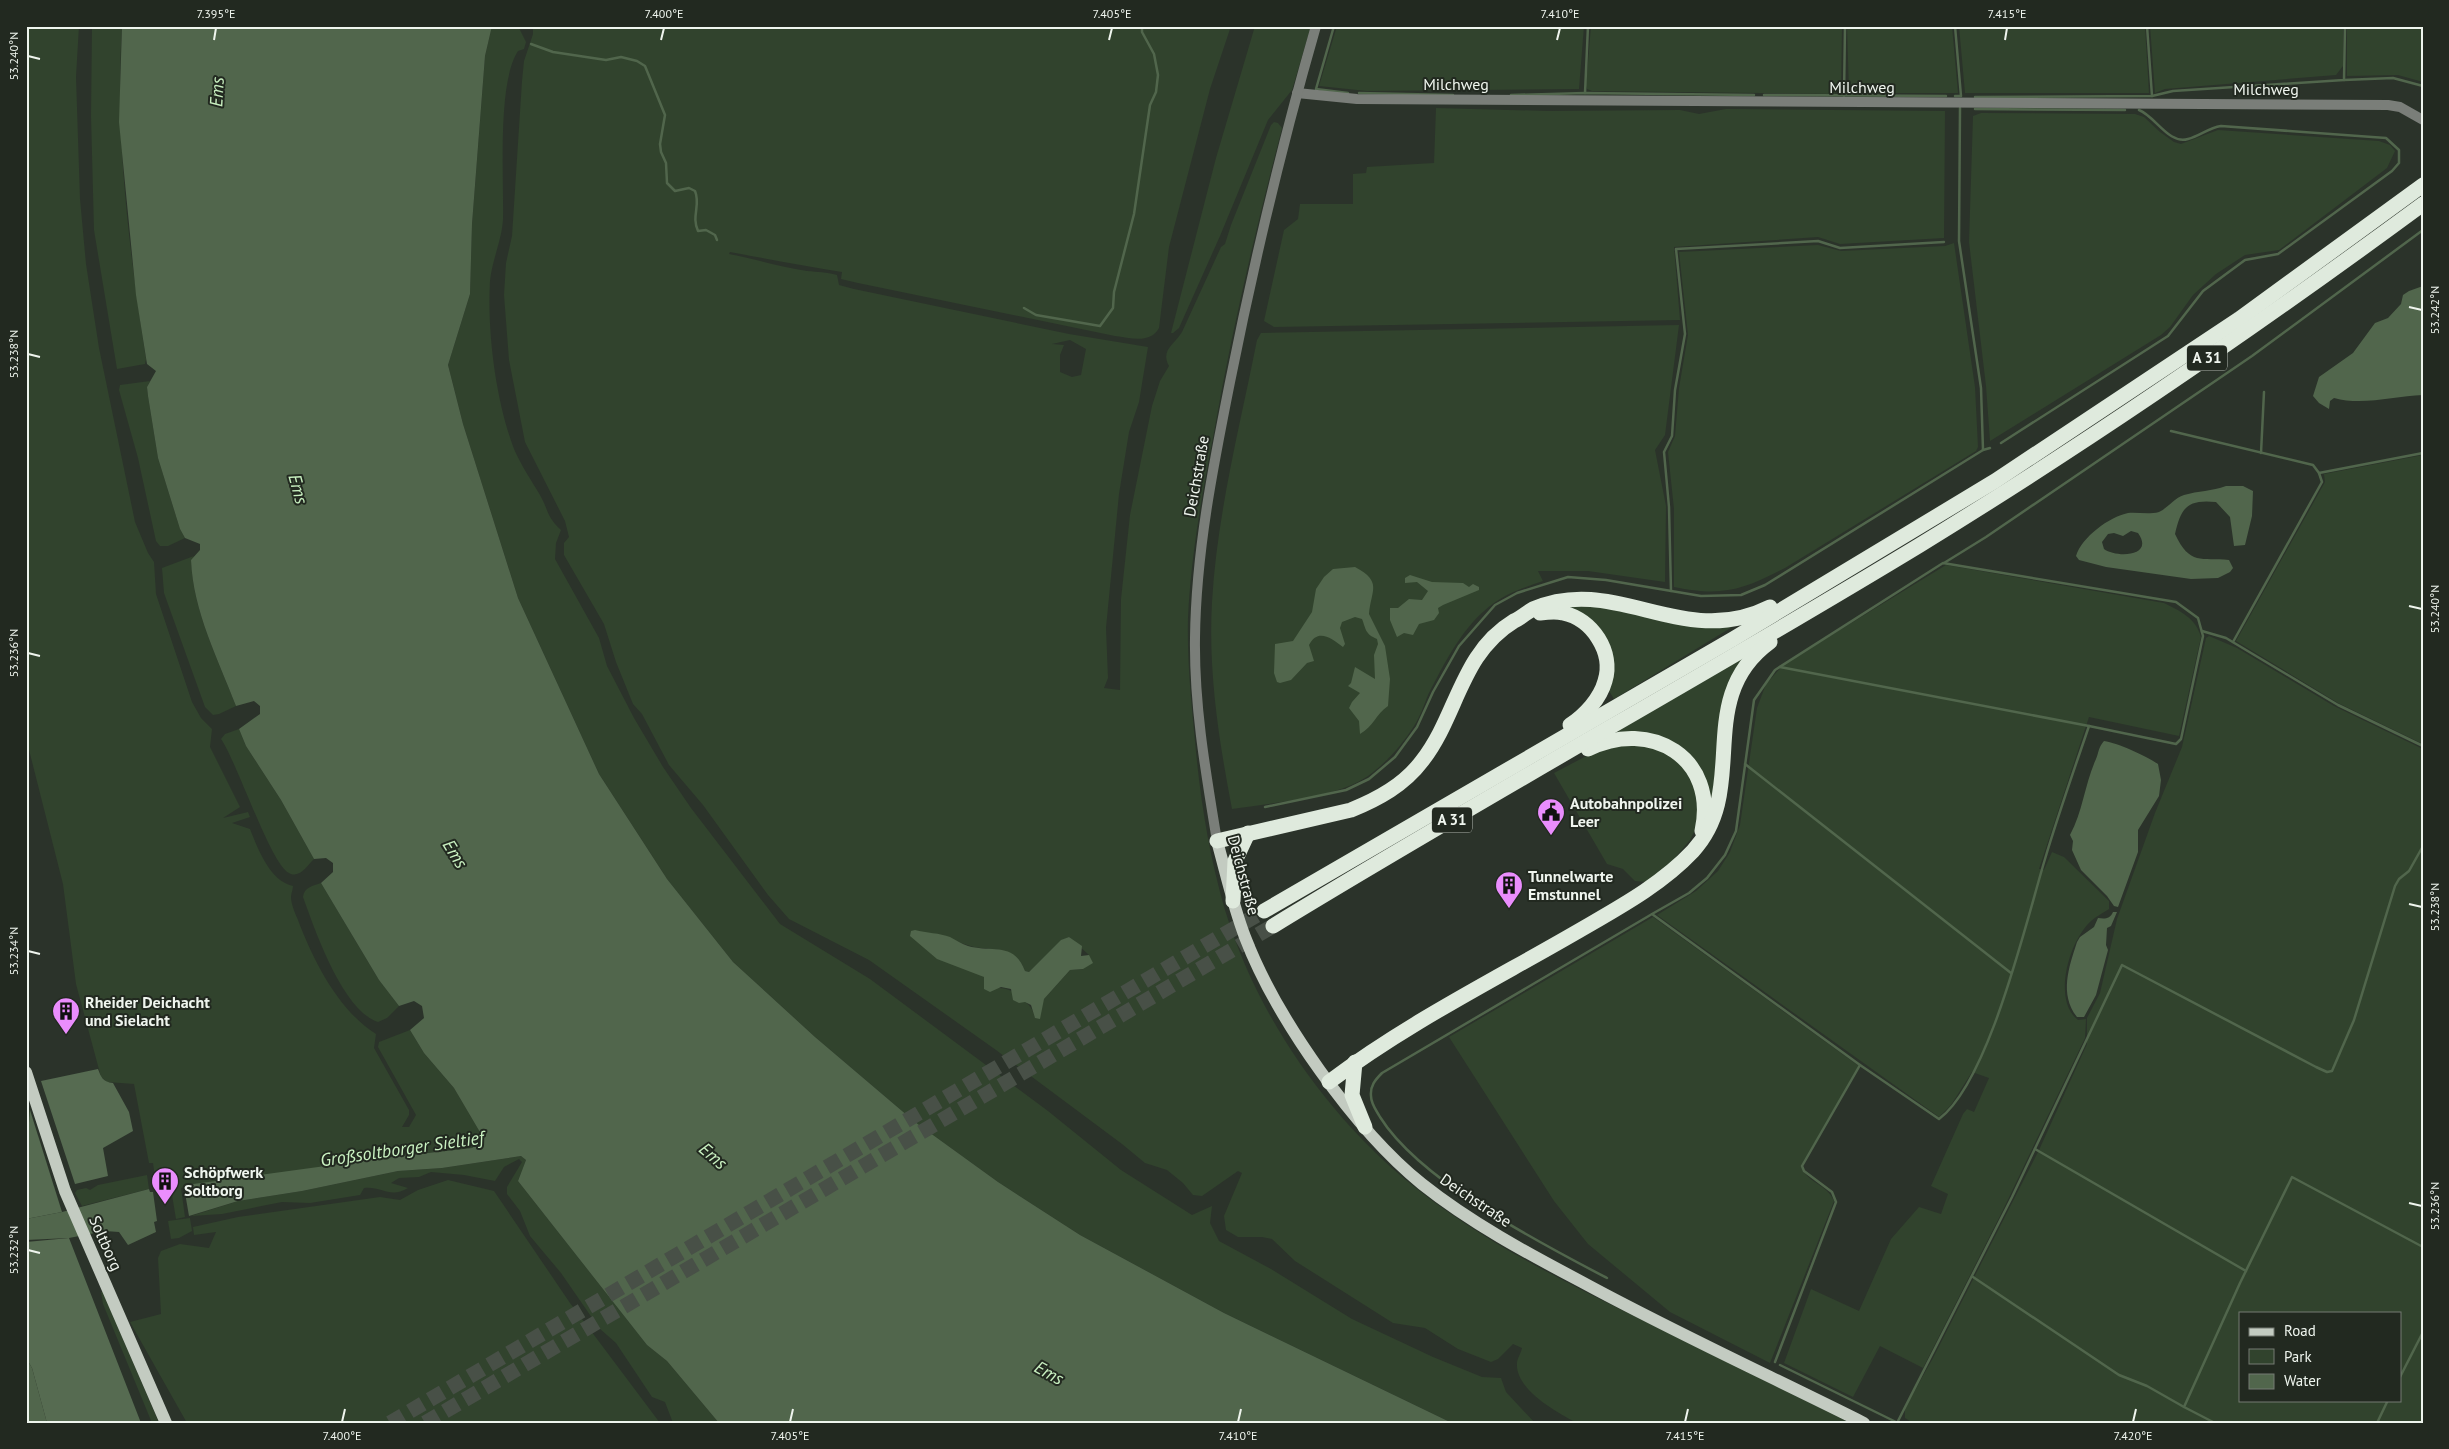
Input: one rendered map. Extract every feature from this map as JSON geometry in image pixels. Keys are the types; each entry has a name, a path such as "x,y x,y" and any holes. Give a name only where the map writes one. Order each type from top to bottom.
{"highway":[{"name":"A 31","path":"1264,911 1802,598 2003,476 2188,354 2423,185"},
{"name":"A 31","path":"1273,926 1970,514 2101,430 2283,306 2423,204"},
{"path":"1217,841 1351,810 1371,802 1397,786 1420,764 1435,742 1481,649 1496,634 1533,609 1564,600 1589,598 1609,600 1665,616 1691,621 1713,621 1748,616 1782,601 1802,598"},
{"path":"1515,621 1537,613 1556,612 1569,614 1586,624 1594,632 1607,660 1606,680 1588,709 1571,724 1526,752 1517,765"},
{"path":"1329,1082 1355,1062 1420,1020 1616,909 1675,869 1695,849 1712,823 1721,792 1726,713 1735,683 1748,662 1758,651 1790,630 1798,617"},
{"path":"1566,754 1586,750 1613,740 1638,738 1670,748 1681,755 1693,769 1701,784 1705,802 1704,823 1695,849"},
{"path":"1234,901 1235,861 1248,833"},
{"path":"1355,1062 1352,1095 1365,1127"}],"main road":[{"name":"Deichstraße","path":"1217,841 1245,937 1266,983 1288,1021 1329,1082 1365,1127 1422,1183 1500,1237 1615,1300 1864,1423"},
{"name":"Soltborg","path":"26,1072 29,1092 70,1203 166,1423"}],"street":[{"name":"Deichstraße","path":"1217,841 1203,756 1196,689 1195,638 1199,570 1215,458 1262,230 1296,93 1316,26"},
{"name":"Milchweg","path":"1296,93 1357,99 2388,105 2400,107 2423,120"}],"green space":[{"path":"26,26 79,26 76,77 80,199 86,264 99,348 135,522 148,553 154,562 156,594 192,702 201,718 212,729 210,747 240,807 223,818 248,812 250,817 232,823 250,829 261,855 271,871 285,883 293,886 291,897 293,908 319,967 328,983 350,1012 376,1034 374,1048 409,1110 409,1115 402,1127 409,1127 416,1115 378,1047 379,1042 410,1030 424,1053 454,1088 484,1139 472,1148 384,1158 181,1188 185,1217 176,1219 171,1189 157,1191 153,1163 149,1163 134,1084 107,1082 101,1077 76,984 63,884 26,738"},
{"path":"92,26 122,26 120,109 125,193 146,359 145,364 117,369 94,230 91,116"},
{"path":"492,26 518,26 526,42 524,49 518,51 511,66 507,85 503,132 503,219 490,281 489,301 494,366 502,410 514,449 550,517 561,530 556,543 555,559 599,638 607,666 634,718 663,767 691,808 780,924 870,979 1048,1111 1121,1170 1192,1215 1212,1206 1210,1223 1219,1241 1271,1269 1352,1319 1433,1357 1482,1377 1501,1378 1506,1392 1535,1423 1452,1423 1224,1313 1080,1235 998,1182 915,1122 815,1037 733,962 667,879 599,774 518,598 463,424 448,365 470,294 472,224 485,56"},
{"path":"533,26 1231,26 1210,89 1169,247 1159,328 1151,336 1134,339 1115,336 858,283 841,279 842,272 730,252 729,254 807,271 837,275 839,285 854,289 1069,334 1148,347 1139,402 1129,432 1119,494 1106,628 1108,678 1104,688 1120,690 1121,599 1130,515 1152,406 1160,381 1169,366 1166,356 1167,351 1182,332 1221,247 1225,244 1271,125 1274,122 1278,123 1282,128 1237,317 1205,478 1194,548 1188,618 1191,695 1202,805 1225,910 1256,988 1276,1025 1324,1096 1351,1128 1381,1158 1438,1205 1521,1258 1851,1423 1577,1423 1549,1407 1530,1391 1523,1382 1518,1373 1517,1363 1522,1348 1513,1344 1498,1359 1491,1362 1458,1349 1425,1328 1393,1323 1295,1261 1272,1239 1238,1237 1226,1230 1224,1216 1242,1173 1238,1171 1202,1196 1193,1195 1183,1183 1167,1170 1145,1163 996,1050 869,960 789,919 768,895 703,805 669,765 642,714 633,704 616,662 604,624 564,555 564,543 569,537 565,521 525,442 509,360 504,295 506,263 512,236 524,61 533,34","holes":["1070,340 1086,349 1081,375 1072,377 1060,372 1060,355 1064,345 1052,344","933,934 975,947 1008,952 1020,962 1025,971 1029,972 1061,941 1069,937 1089,955 1083,969 1070,970 1044,999 1035,1017 1030,1006 1013,992 1000,988 984,989 984,977"]},
{"path":"1255,26 1311,26 1292,90 1268,120 1220,236 1179,328 1171,333 1216,158"},
{"path":"1337,26 1584,26 1579,89 1367,91 1319,86"},
{"path":"1591,26 1842,26 1841,90 1834,94 1592,91 1587,89 1586,86"},
{"path":"1847,26 1952,26 1958,93 1849,93"},
{"path":"1959,26 2145,26 2149,93 1965,93"},
{"path":"2150,26 2343,26 2343,66 2336,75 2165,89 2155,93"},
{"path":"2347,26 2423,26 2423,82 2398,75 2347,76"},
{"path":"1436,108 1548,111 1680,110 1699,114 1726,109 1945,111 1944,238 1840,244 1818,237 1674,247 1680,320 1274,327 1264,321 1284,230 1298,219 1300,204 1353,204 1353,174 1366,173 1367,167 1434,163"},
{"path":"1981,113 2135,114 2144,117 2160,132 2174,142 2181,144 2218,130 2379,141 2390,145 2395,151 2387,168 2279,250 2245,255 2216,274 2193,295 2170,327 2161,335 1990,441 1986,386 1969,242 1973,116"},
{"path":"1954,243 1975,387 1978,447 1976,451 1785,568 1757,582 1732,590 1719,591 1674,587 1674,509 1668,452 1675,436 1679,388 1688,335 1679,252 1818,245 1841,251 1945,246"},
{"path":"1679,325 1665,435 1655,450 1666,506 1665,582 1588,571 1538,571 1543,581 1500,599 1483,612 1464,633 1448,657 1414,726 1393,753 1375,771 1355,783 1321,795 1232,809 1213,680 1212,602 1224,503 1257,340 1261,333"},
{"path":"150,381 147,387 158,458 180,529 185,538 168,546 160,546 156,541 138,458 119,390 120,385"},
{"path":"2423,455 2423,744 2338,703 2236,641 2325,482 2324,474"},
{"path":"194,556 191,560 193,579 201,616 236,706 213,715 205,707 164,593 162,568"},
{"path":"1946,565 2164,603 2191,620 2199,630 2201,637 2179,736 2089,717 2039,869 2044,870 2052,852 2064,857 2109,901 2109,909 2092,920 2082,931 2066,971 2066,999 2070,1011 2078,1020 2086,1019 2085,1038 2002,1212 1923,1368 1880,1346 1853,1397 1784,1363 1811,1289 1859,1311 1891,1239 1919,1207 1941,1214 1948,1194 1931,1186 1963,1114 1967,1109 1974,1112 1989,1078 1972,1072 1951,1105 1939,1117 1657,915 1696,891 1718,871 1730,852 1740,825 1757,708 1766,684 1784,664"},
{"path":"1569,603 1742,621 1614,699 1606,686 1608,653 1552,605"},
{"path":"2209,636 2237,648 2334,706 2423,749 2423,1423 1913,1423 1905,1418 1905,1408 1933,1358 2039,1150 2087,1044 2087,1018 2100,993 2117,919 2155,813 2182,747 2206,638"},
{"path":"1748,655 1710,818 1692,760 1613,734"},
{"path":"239,729 246,746 281,800 314,859 299,873 289,873 273,852 221,739 225,734"},
{"path":"1619,745 1654,745 1677,758 1696,784 1698,824 1690,840 1673,860 1646,882 1635,881 1623,869 1607,864 1554,773 1592,753"},
{"path":"321,883 379,980 399,1006 387,1018 378,1022 365,1015 342,986 332,967 303,897 307,889"},
{"path":"1653,917 1859,1066 1801,1166 1807,1176 1827,1191 1834,1201 1770,1363 1670,1312 1588,1244 1554,1201 1449,1037"},
{"path":"26,1108 30,1110 26,1162"},
{"path":"521,1156 526,1160 518,1181 647,1345 667,1361 719,1423 673,1423 665,1402 652,1397 616,1343 599,1328 561,1273 530,1236 520,1211 507,1194 507,1187 522,1162 519,1159 504,1167 495,1181 464,1175 431,1172 419,1177 399,1178 391,1183 408,1188 402,1191 391,1192 364,1188 360,1195 310,1203 282,1202 222,1214 191,1216 238,1201 302,1191 398,1171 442,1168"},
{"path":"147,1175 149,1189 82,1206 75,1193 77,1190 86,1188 90,1190 98,1185"},
{"path":"448,1180 494,1191 570,1303 660,1423 187,1423 130,1322 161,1314 158,1258 161,1251 180,1244 209,1248 216,1232 194,1235 193,1227 238,1217 380,1197 400,1200 418,1190"},
{"path":"190,1218 192,1231 179,1238 171,1239 168,1221"},
{"path":"101,1292 103,1292 159,1423 152,1423 103,1304"}],"shaded area":[{"path":"98,1069 103,1079 113,1083 129,1112 133,1131 103,1148 108,1176 75,1184 41,1081"},
{"path":"30,1110 62,1212 26,1219 26,1162"},
{"path":"69,1238 141,1423 47,1423 32,1368 26,1358 26,1242"}],"water":[{"name":"Ems","path":"122,26 492,26 485,56 472,224 470,294 448,365 463,424 518,598 599,774 667,879 733,962 815,1037 915,1122 998,1182 1080,1235 1224,1313 1452,1423 719,1423 667,1361 647,1345 518,1181 526,1160 521,1156 442,1168 398,1171 302,1191 238,1201 189,1216 184,1187 186,1185 472,1148 484,1139 454,1088 424,1053 410,1030 424,1018 422,1006 414,1001 399,1006 379,980 321,883 333,872 333,863 326,858 314,859 281,800 246,746 239,729 260,714 260,706 254,701 236,706 201,616 196,598 191,560 200,550 200,544 185,538 180,529 158,458 148,396 147,387 156,371 147,364 136,295 119,122"},
{"path":"2423,286 2423,395 2367,401 2334,398 2330,401 2329,409 2319,403 2313,396 2319,377 2353,353 2375,323 2388,318 2401,304 2403,295"},
{"path":"2226,486 2243,486 2253,491 2252,516 2245,545 2234,546 2230,517 2216,502 2198,502 2187,507 2180,518 2175,534 2186,551 2197,558 2229,560 2233,568 2230,572 2218,578 2191,579 2106,567 2079,560 2076,556 2090,535 2105,523 2121,515 2159,512 2184,495","holes":["2131,531 2138,533 2142,541 2142,547 2138,551 2117,554 2104,549 2102,542 2108,534 2114,533 2123,536"]},
{"path":"1355,567 1364,572 1372,582 1373,593 1369,614 1385,646 1390,679 1388,706 1360,734 1359,721 1349,708 1360,693 1348,686 1351,683 1355,667 1375,679 1374,655 1378,644 1377,639 1366,631 1362,619 1355,617 1342,622 1340,628 1345,644 1343,647 1325,636 1316,637 1309,645 1314,661 1307,663 1291,680 1277,682 1274,673 1275,644 1293,641 1312,612 1316,589 1324,577 1333,569"},
{"path":"1410,575 1432,582 1463,583 1469,587 1473,584 1479,587 1479,590 1438,608 1439,613 1434,620 1419,624 1413,635 1404,633 1397,637 1390,620 1390,608 1398,608 1409,599 1422,600 1428,591 1417,582 1405,583 1405,578"},
{"path":"2104,741 2132,750 2158,764 2161,780 2159,796 2138,830 2138,852 2118,907 2114,906 2107,896 2081,870 2072,850 2073,841 2070,835 2078,816 2092,768"},
{"path":"2113,912 2117,912 2111,926 2107,928 2106,945 2108,950 2096,995 2084,1017 2077,1017 2068,999 2067,980 2077,942 2080,937 2094,927 2098,918 2107,918"},
{"path":"915,930 950,937 968,946 1008,952 1015,955 1025,971 1029,972 1061,940 1069,937 1082,946 1081,956 1089,955 1093,963 1083,969 1070,970 1044,999 1040,1019 1035,1018 1031,1005 1013,1000 1011,989 1001,987 990,992 984,989 984,977 937,959 910,936 911,931"},
{"path":"149,1189 150,1192 153,1192 157,1221 154,1222 156,1232 128,1245 119,1232 105,1231 69,1238 26,1240 26,1219 62,1212"},
{"path":"26,1358 32,1368 47,1423 26,1423"}],"waterway":[{"path":"1024,308 1036,315 1100,326 1113,308 1114,292 1134,214 1150,105 1156,92 1158,75 1154,54 1142,32 1142,26"},
{"path":"1334,26 1316,89 1348,93"},
{"path":"1585,93 1588,26"},
{"path":"1844,96 1845,26"},
{"path":"1955,26 1961,96 1955,96"},
{"path":"1975,97 2152,96 2147,26"},
{"path":"2152,96 2173,91 2344,80 2345,26"},
{"path":"531,44 553,52 606,60 621,57 637,61 645,66 665,115 660,144 666,163 667,183 675,191 689,188 695,191 697,196 695,220 698,231 706,230 715,235 717,240"},
{"path":"2344,80 2393,78 2423,86"},
{"path":"1359,93 1453,95"},
{"path":"1511,95 1585,93 1754,95"},
{"path":"1764,95 1946,96"},
{"path":"1265,807 1346,790 1369,779 1395,757 1417,727 1433,692 1459,646 1495,605 1517,593 1568,577 1606,580 1701,596 1741,595 1765,585 1983,450 1981,388 1959,241 1960,108"},
{"path":"1975,109 2125,110"},
{"path":"2001,443 2168,336 2203,291 2245,260 2278,254 2392,171 2399,163 2399,150 2386,138 2221,126 2212,128 2192,138 2181,140 2168,134 2145,113 2139,110"},
{"path":"1944,563 1986,537 2252,356 2423,230"},
{"path":"1671,591 1669,507 1664,452 1672,436 1675,390 1685,334 1676,249 1818,241 1840,248 1944,242"},
{"path":"2261,453 2264,392"},
{"path":"2171,431 2313,465 2319,473 2322,482 2233,642"},
{"path":"1983,450 1990,448"},
{"path":"2319,473 2423,453"},
{"path":"1607,1278 1516,1229 1452,1187 1423,1164 1398,1141 1374,1107 1371,1092 1377,1078 1382,1073 1652,914 1689,893 1707,878 1725,855 1736,831 1754,700 1775,670 1943,563 2176,602 2198,618 2203,636 2181,739 2176,744 2089,726 2050,842 2004,999 1990,1037 1974,1072 1957,1100 1939,1119 1860,1065 1652,914"},
{"path":"2202,631 2226,638 2338,705 2423,746"},
{"path":"1780,667 2089,726"},
{"path":"1745,764 2011,973"},
{"path":"1897,1423 2012,1197 2122,965 2316,1067 2327,1072 2332,1071 2354,1020 2395,886 2399,879 2409,871 2423,846"},
{"path":"1775,1362 1836,1202 1832,1192 1804,1171 1802,1166 1860,1065"},
{"path":"2035,1149 2246,1271"},
{"path":"2215,1423 2184,1407 2240,1283 2292,1177 2423,1247"},
{"path":"1973,1277 2119,1375 2147,1386 2184,1407"},
{"path":"2402,1373 2423,1332"},
{"path":"1780,1365 1896,1422"},
{"path":"2377,1423 2387,1402"}],"tunnel":[{"path":"390,1423 1264,911"},
{"path":"425,1423 1273,926"}],"place":[{"name":"Autobahnpolizei Leer","path":"1551,836"},
{"name":"Tunnelwarte Emstunnel","path":"1509,909"},
{"name":"Rheider Deichacht und Sielacht","path":"66,1035"},
{"name":"Schöpfwerk Soltborg","path":"165,1205"}],"water label":[{"name":"Großsoltborger Sieltief","path":"402,1149"}]}
